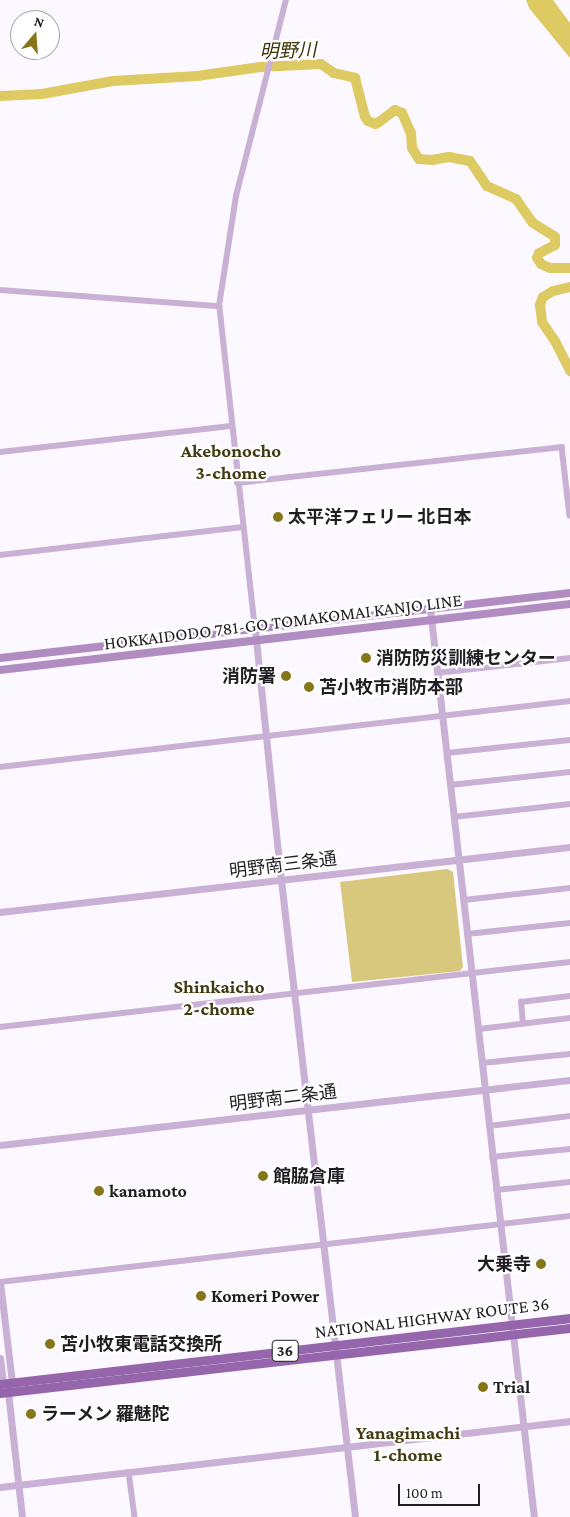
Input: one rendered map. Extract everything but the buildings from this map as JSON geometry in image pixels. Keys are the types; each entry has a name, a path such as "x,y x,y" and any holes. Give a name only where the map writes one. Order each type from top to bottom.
{"highway":[{"name":"NATIONAL HIGHWAY ROUTE 36","path":"512,1330 570,1318"},
{"name":"NATIONAL HIGHWAY ROUTE 36","path":"5,1387 512,1330 570,1328"}],"main road":[{"name":"HOKKAIDODO 781-GO TOMAKOMAI KANJO LINE","path":"0,658 255,630 570,592"},
{"name":"HOKKAIDODO 781-GO TOMAKOMAI KANJO LINE","path":"0,670 570,604"}],"street":[{"path":"286,0 236,196 219,306 237,483 355,1517"},
{"path":"0,290 219,306"},
{"path":"0,452 231,426"},
{"path":"237,483 562,447 570,516"},
{"path":"0,555 242,527"},
{"path":"430,609 534,1517"},
{"path":"437,673 570,658"},
{"path":"0,767 570,701"},
{"path":"446,753 570,740"},
{"path":"450,785 570,772"},
{"path":"454,817 570,804"},
{"name":"明野南三条通","path":"0,912 570,847"},
{"path":"464,900 570,888"},
{"path":"467,934 570,923"},
{"path":"0,1028 570,962"},
{"path":"523,1024 521,1002 570,996"},
{"path":"479,1029 570,1018"},
{"path":"482,1063 570,1054"},
{"name":"明野南二条通","path":"0,1145 570,1080"},
{"path":"489,1126 570,1116"},
{"path":"492,1157 570,1149"},
{"path":"496,1190 570,1182"},
{"path":"5,1387 0,1282 570,1216"},
{"path":"0,1358 22,1517"},
{"path":"0,1487 570,1421"},
{"path":"129,1472 135,1517"}],"shaded area":[{"path":"526,0 553,0 570,23 570,58 529,8"},
{"path":"447,869 453,872 463,967 460,971 352,982 340,882"}],"waterway":[{"name":"明野川","path":"0,96 42,94 113,81 197,76 260,67 321,64 334,73 355,78 365,117 368,121 375,124 395,110 402,113 411,133 412,148 419,159 432,160 449,157 470,161 487,186 516,199 533,223 555,237 555,245 539,253 537,258 541,264 550,268 570,268"},
{"name":"明野川","path":"570,287 553,291 543,297 540,305 542,322 555,341 570,371"}],"place":[{"name":"太平洋フェリー 北日本","path":"278,517"},
{"name":"消防防災訓練センター","path":"366,658"},
{"name":"消防署","path":"286,676"},
{"name":"苫小牧市消防本部","path":"309,687"},
{"name":"館脇倉庫","path":"263,1176"},
{"name":"kanamoto","path":"99,1191"},
{"name":"大乗寺","path":"541,1264"},
{"name":"Komeri Power","path":"201,1296"},
{"name":"苫小牧東電話交換所","path":"50,1344"},
{"name":"Trial","path":"483,1387"},
{"name":"ラーメン 羅魅陀","path":"31,1414"}],"district":[{"name":"Akebonocho 3-chome","path":"231,462"},
{"name":"Shinkaicho 2-chome","path":"219,998"},
{"name":"Yanagimachi 1-chome","path":"408,1444"}]}
